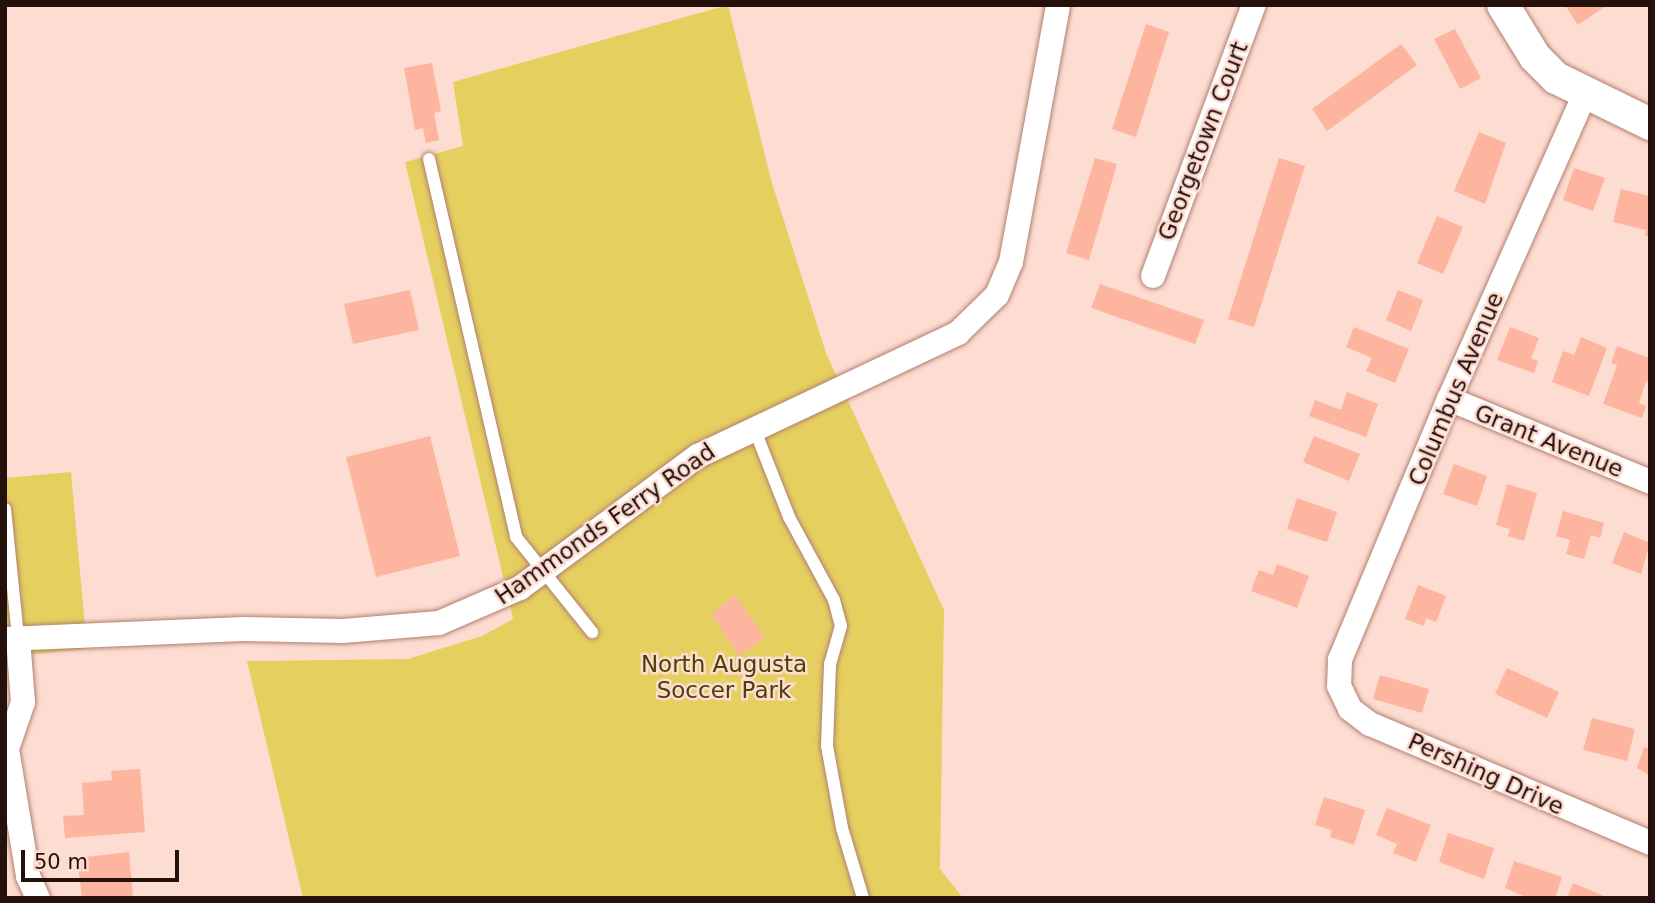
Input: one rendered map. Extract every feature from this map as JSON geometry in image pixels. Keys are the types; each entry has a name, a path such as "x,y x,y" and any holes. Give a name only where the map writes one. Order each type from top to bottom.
{"street":[{"name":"Hammonds Ferry Road","path":"12,638 412,628 494,602 543,570 665,478 754,428 958,333 997,295 1011,262 1058,5"},
{"name":"Georgetown Court","path":"1153,276 1254,5"},
{"path":"1503,5 1535,57 1556,78 1584,96 1650,124"},
{"name":"Columbus Avenue","path":"1339,686 1340,660 1448,400 1584,96"},
{"name":"Grant Avenue","path":"1448,400 1650,482"},
{"path":"12,638 23,702 7,740 30,890"},
{"name":"Pershing Drive","path":"1339,686 1350,709 1370,724 1650,844"}],"lane":[{"path":"429,159 516,537 592,632"},
{"path":"754,428 789,517 834,600 841,626 830,664 827,746 842,828 863,898"},
{"path":"5,509 12,638"}],"green space":[{"name":"North Augusta Soccer Park","path":"728,5 771,180 826,353 944,610 940,869 963,898 303,898 247,661 408,659 482,636 513,619 405,162 463,146 453,82"},
{"path":"71,472 87,649 5,657 5,478"}],"building":[{"path":"1565,5 1607,5 1578,25"},
{"path":"1146,24 1169,32 1136,137 1112,129"},
{"path":"1455,29 1481,78 1460,89 1434,39"},
{"path":"1401,44 1417,65 1327,131 1312,109"},
{"path":"432,63 441,111 434,113 439,140 426,143 423,128 415,130 404,68"},
{"path":"1479,132 1506,143 1485,204 1454,191"},
{"path":"1095,158 1117,164 1089,260 1066,253"},
{"path":"1279,158 1305,166 1254,327 1228,319"},
{"path":"1574,168 1605,178 1593,211 1563,200"},
{"path":"1621,189 1650,196 1650,237 1645,236 1646,230 1613,222"},
{"path":"1437,216 1463,227 1443,274 1417,263"},
{"path":"1100,284 1204,320 1195,344 1091,308"},
{"path":"410,290 419,330 353,344 344,304"},
{"path":"1398,290 1423,300 1411,331 1386,320"},
{"path":"1354,327 1409,349 1395,383 1366,371 1372,358 1346,347"},
{"path":"1510,327 1539,338 1531,358 1538,361 1534,373 1497,360"},
{"path":"1581,337 1607,348 1589,396 1552,382 1563,351 1574,355"},
{"path":"1617,346 1650,358 1650,383 1646,381 1639,403 1646,406 1642,418 1603,404 1617,365 1611,363"},
{"path":"1347,392 1378,404 1366,437 1309,416 1315,400 1341,410"},
{"path":"430,436 460,556 376,577 346,457"},
{"path":"1314,436 1360,454 1349,481 1303,462"},
{"path":"1454,464 1487,476 1477,506 1443,494"},
{"path":"1507,484 1537,493 1524,541 1508,536 1510,529 1496,525"},
{"path":"1297,498 1337,512 1327,542 1287,529"},
{"path":"1563,511 1604,523 1600,538 1591,535 1584,559 1566,554 1570,540 1556,536"},
{"path":"1624,532 1650,543 1641,574 1612,563"},
{"path":"1277,564 1309,576 1297,608 1251,591 1259,570 1273,575"},
{"path":"1418,585 1446,596 1436,622 1426,618 1424,626 1405,619"},
{"path":"735,595 765,637 739,656 711,614"},
{"path":"1507,668 1559,692 1547,718 1495,694"},
{"path":"1380,675 1429,689 1422,713 1373,699"},
{"path":"1592,718 1635,729 1627,761 1583,750"},
{"path":"1644,747 1650,749 1650,776 1637,768"},
{"path":"140,769 145,832 65,838 63,816 84,815 82,783 112,780 111,771"},
{"path":"1324,797 1365,810 1354,845 1330,837 1332,830 1315,825"},
{"path":"1387,808 1431,825 1416,862 1393,853 1397,844 1376,835"},
{"path":"1448,833 1494,848 1484,879 1439,862"},
{"path":"129,852 133,898 82,898 77,858"},
{"path":"1514,861 1562,877 1555,898 1528,898 1505,888"},
{"path":"1573,883 1609,898 1567,898"}]}
